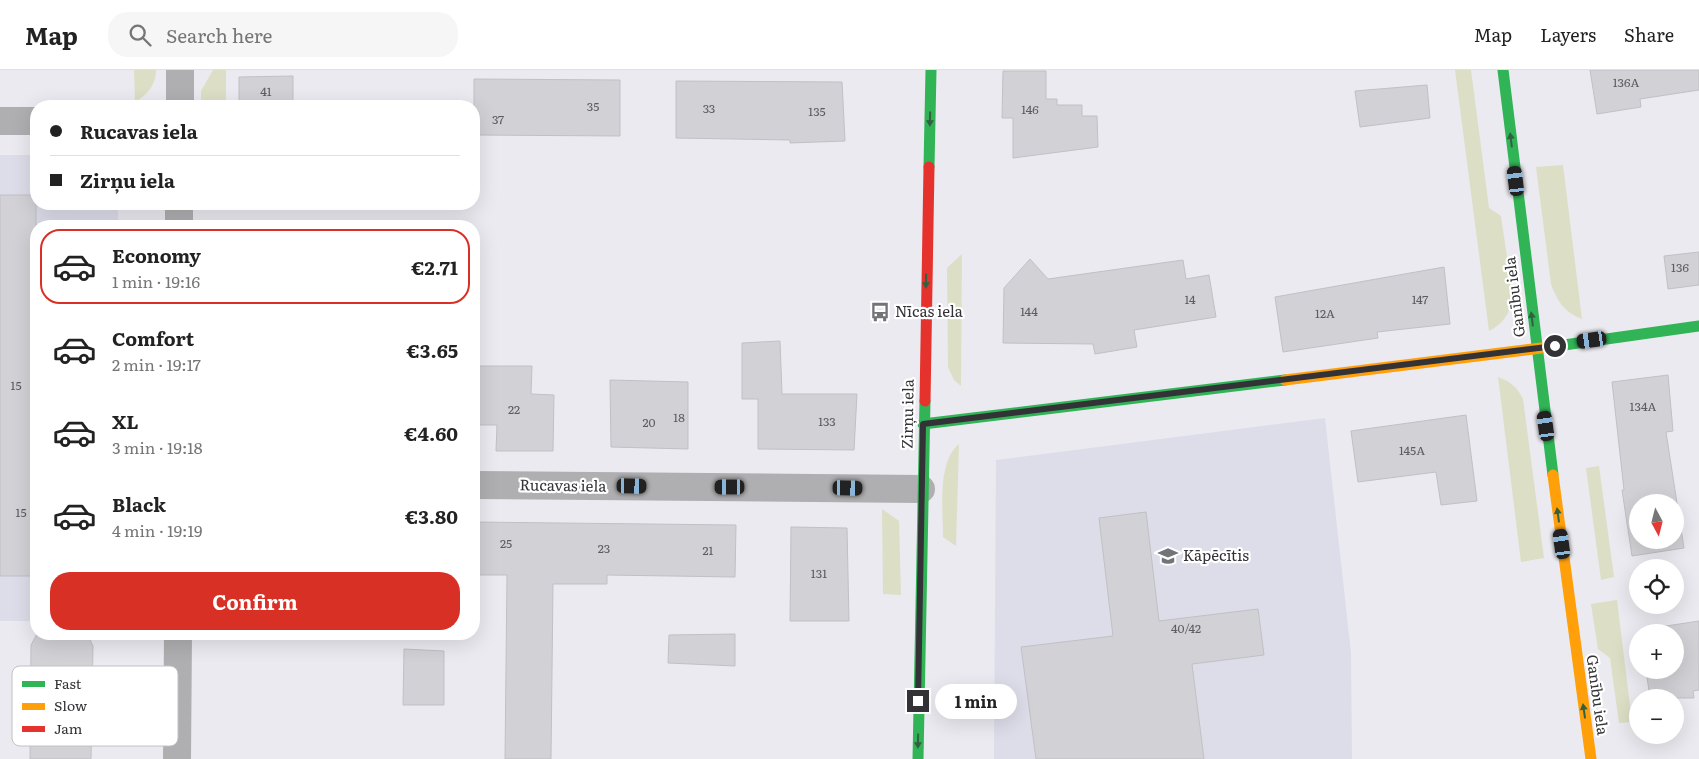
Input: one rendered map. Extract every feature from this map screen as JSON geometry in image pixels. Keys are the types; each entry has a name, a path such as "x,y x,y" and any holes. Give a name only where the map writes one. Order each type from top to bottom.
{"main road":[{"name":"Zirņu iela","path":"918,759 921,489 931,70"},
{"name":"Ganību iela","path":"1503,70 1536,348 1591,759"},
{"path":"923,424 1699,326"}],"street":[{"path":"180,70 180,100"},
{"path":"0,121 30,120"},
{"name":"Rucavas iela","path":"480,485 921,489"},
{"path":"178,640 178,666"},
{"path":"177,746 177,759"}],"shaded area":[{"path":"0,155 30,155 30,210 118,210 118,220 30,220 30,621 0,621"},
{"name":"Kāpēcītis","path":"1325,418 1351,653 1352,759 994,759 996,460"}],"green space":[{"path":"134,70 156,70 156,75 150,89 138,100 135,100"},
{"path":"213,70 226,70 226,100 201,100 201,91"},
{"path":"1455,70 1471,70 1489,208 1501,216 1510,276 1512,298 1510,309 1503,321 1489,331"},
{"path":"1563,165 1582,319 1562,306 1551,284 1536,167"},
{"path":"962,254 961,386 954,380 948,367 947,268"},
{"path":"1498,377 1513,385 1523,399 1544,558 1521,562"},
{"path":"959,444 956,546 943,537 942,500 947,462"},
{"path":"1599,466 1614,577 1601,580 1586,468"},
{"path":"882,509 899,521 901,595 883,594"},
{"path":"1617,600 1629,698 1629,722 1619,723 1610,658 1598,649 1591,604"}],"building":[{"path":"1590,70 1699,70 1699,90 1640,99 1641,107 1597,114"},
{"path":"1003,71 1046,71 1046,99 1057,99 1057,105 1082,105 1082,116 1097,116 1098,147 1013,158 1013,118 1002,118"},
{"path":"293,76 293,100 239,100 239,77"},
{"path":"474,79 620,80 620,136 480,135 480,100 474,100"},
{"path":"676,81 842,82 845,141 790,143 790,140 676,138"},
{"path":"1427,85 1430,118 1360,127 1355,91"},
{"path":"0,195 30,195 30,210 36,210 36,220 30,220 30,576 0,576"},
{"path":"1699,252 1699,285 1668,289 1664,256"},
{"path":"1030,259 1048,279 1183,260 1186,279 1209,275 1216,317 1134,330 1137,347 1095,354 1093,344 1003,343 1004,288"},
{"path":"1444,267 1450,324 1377,332 1378,338 1283,352 1275,297"},
{"path":"780,341 782,394 857,394 854,450 758,449 758,399 742,399 742,343"},
{"path":"480,366 532,366 531,394 554,395 553,451 496,451 497,425 480,425"},
{"path":"1668,375 1673,431 1666,432 1676,494 1629,494 1629,536 1622,490 1624,490 1612,382"},
{"path":"610,380 688,382 688,449 611,447"},
{"path":"1466,415 1477,501 1441,505 1436,472 1358,482 1351,431"},
{"path":"1146,512 1159,621 1258,609 1264,655 1192,664 1204,759 1036,759 1021,647 1113,636 1099,518"},
{"path":"480,522 736,525 735,577 607,575 607,584 553,584 551,759 505,759 507,575 480,575"},
{"path":"791,527 847,528 849,621 790,621"},
{"path":"1631,549 1678,549 1632,556"},
{"path":"1699,621 1699,690 1693,691 1694,698 1684,698 1684,689 1649,689 1647,679 1684,679 1684,624 1679,624"},
{"path":"735,634 735,666 668,663 669,635"},
{"path":"34,640 90,640 93,646 93,666 31,666 31,645"},
{"path":"404,649 444,651 444,705 403,705"},
{"path":"30,746 91,746 91,759 30,759"}],"traffic: fast":[{"path":"929,167 931,70"},
{"path":"1503,70 1553,475"},
{"path":"1557,346 1699,326"},
{"path":"923,424 1285,380"},
{"path":"918,759 925,401"}],"traffic: slow":[{"path":"1285,380 1557,346"},
{"path":"1553,475 1591,759"}],"traffic: jam":[{"path":"925,401 929,167"}],"place":[{"name":"Nīcas iela","path":"880,312"},
{"name":"Kāpēcītis","path":"1168,556"}],"route":[{"path":"918,701 923,424 1555,346"}]}
